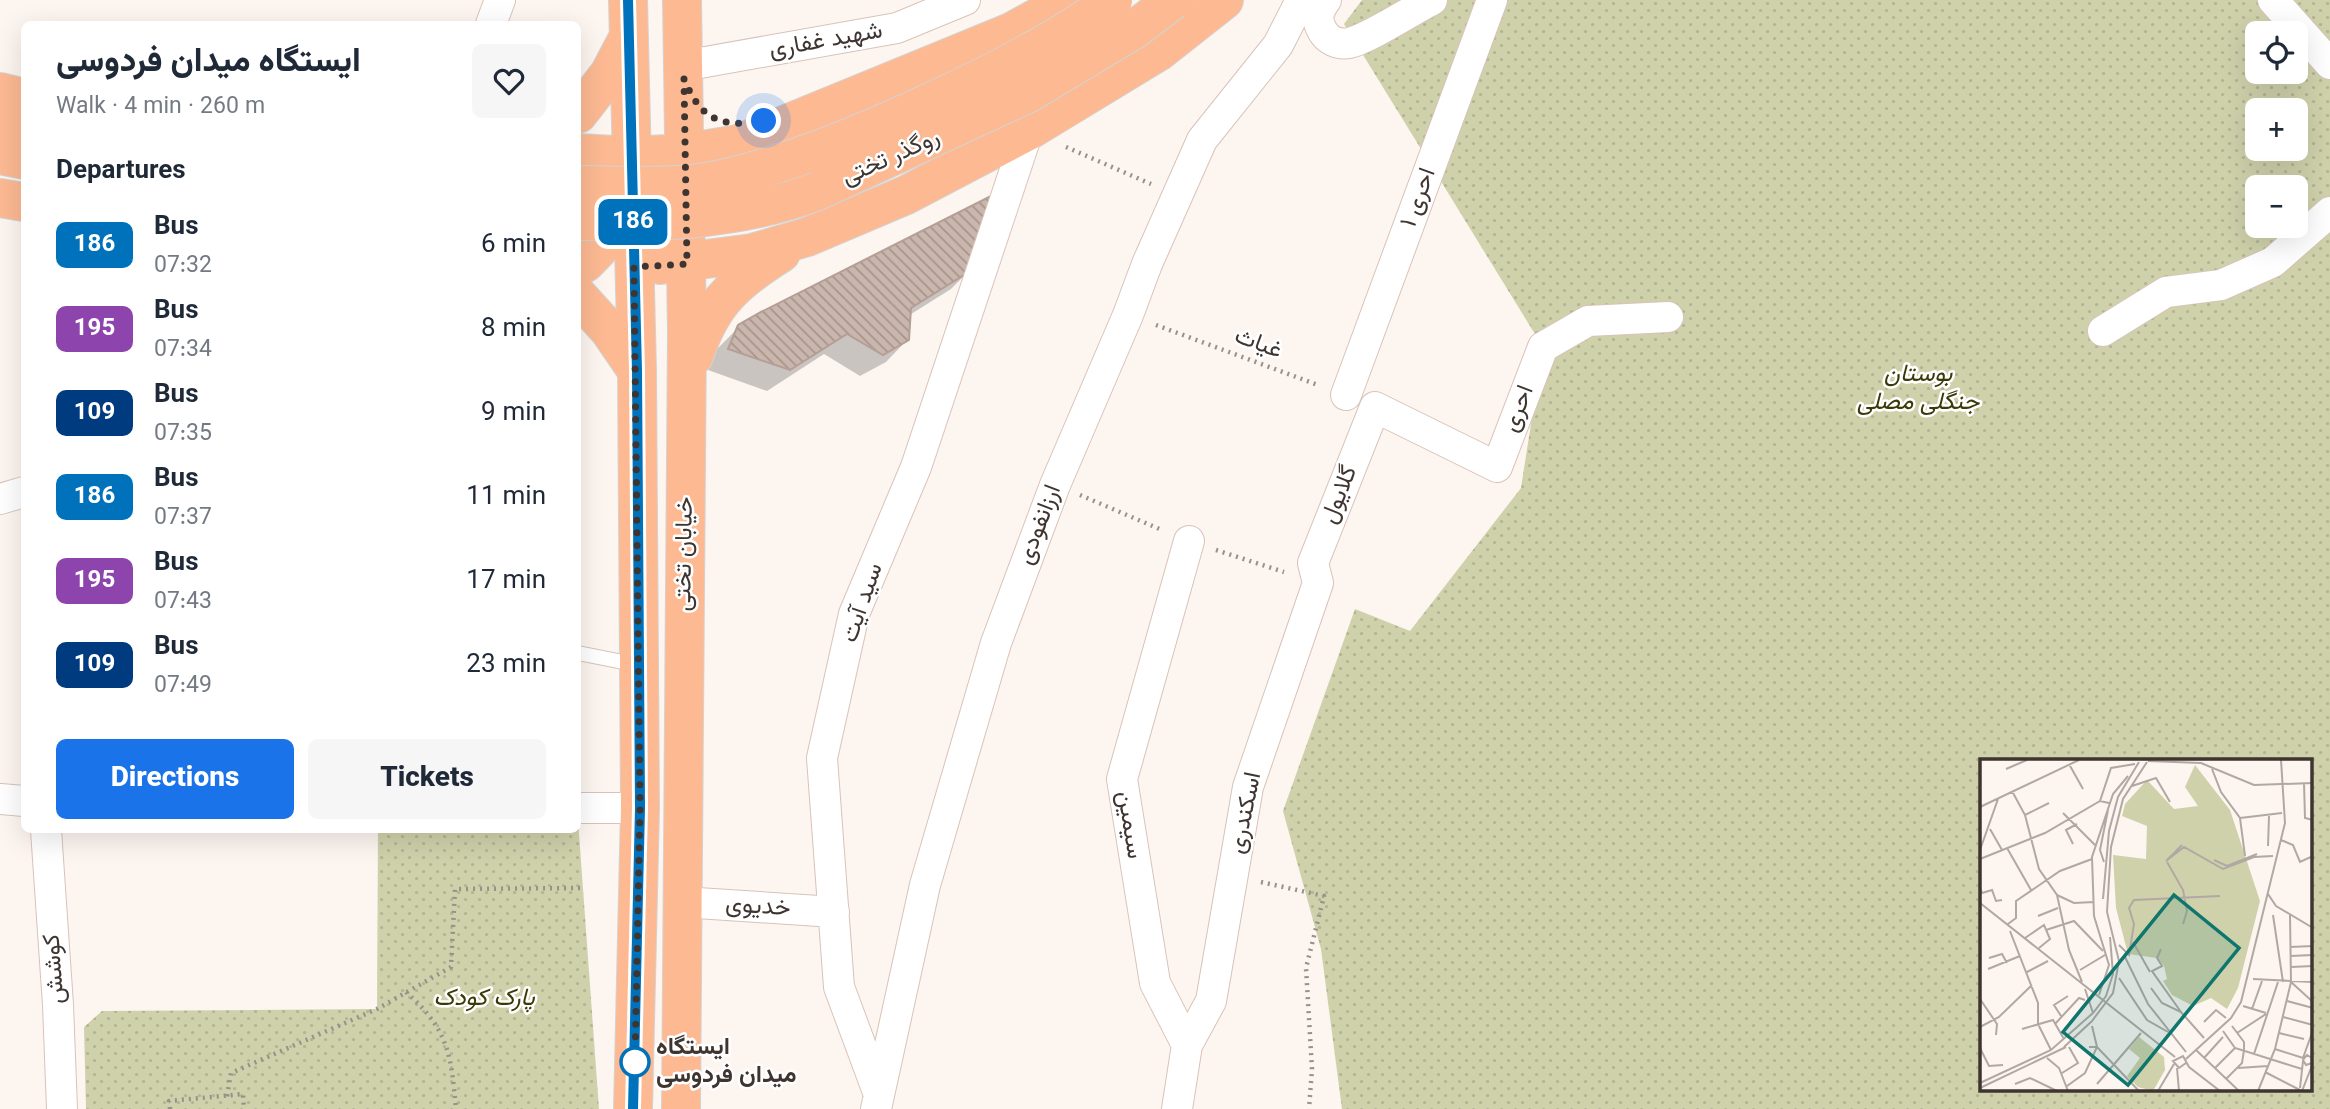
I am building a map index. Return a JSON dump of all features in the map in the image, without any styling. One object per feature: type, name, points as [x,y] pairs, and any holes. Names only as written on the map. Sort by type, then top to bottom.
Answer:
[{"type":"main road","name":"خیابان تختی","points":[[681,1109],[687,378],[682,0]]},
{"type":"main road","points":[[581,164],[632,156],[685,153],[738,144],[1011,32],[1070,0]]},
{"type":"main road","name":"روگذر تختی","points":[[581,164],[668,184],[720,180],[796,157],[856,136],[998,70],[1077,26],[1113,0]]},
{"type":"main road","name":"روگذر تختی","points":[[581,221],[702,219],[789,202],[816,192],[1027,94],[1135,29],[1173,0]]},
{"type":"main road","points":[[634,267],[687,264],[752,253],[807,237],[906,195],[1028,131],[1158,52],[1224,0]]},
{"type":"main road","name":"خیابان تختی","points":[[629,18],[637,371],[640,808],[633,1109]]},
{"type":"main road","points":[[581,110],[609,74],[629,18]]},
{"type":"main road","points":[[684,72],[692,98],[699,107],[715,119],[729,124],[764,121],[846,101]]},
{"type":"main road","points":[[0,92],[21,97]]},
{"type":"main road","points":[[0,122],[21,126]]},
{"type":"main road","points":[[738,144],[717,171],[710,197],[718,223],[729,236],[752,253]]},
{"type":"main road","points":[[0,155],[21,159]]},
{"type":"main road","points":[[581,164],[598,168],[607,184],[613,204],[613,226],[601,247],[585,263],[581,263]]},
{"type":"main road","points":[[0,198],[21,202]]},
{"type":"main road","points":[[687,378],[705,325],[725,296],[756,269],[807,237]]},
{"type":"main road","points":[[581,299],[609,330],[637,371]]},
{"type":"street","points":[[492,21],[499,0]]},
{"type":"street","name":"شهید غفاری","points":[[684,72],[897,29],[965,0]]},
{"type":"street","name":"ارزانفودی","points":[[877,1100],[925,885],[996,643],[1055,485],[1202,140],[1278,45],[1301,0]]},
{"type":"street","points":[[1326,0],[1318,12],[1320,27],[1331,40],[1339,43],[1357,40],[1432,0]]},
{"type":"street","name":"احری ۱","points":[[1346,395],[1492,0]]},
{"type":"street","points":[[2273,0],[2330,64]]},
{"type":"street","name":"سید آیت","points":[[877,1100],[839,986],[822,758],[854,614],[916,467],[1028,131]]},
{"type":"street","points":[[2103,331],[2166,292],[2221,285],[2273,262],[2330,212]]},
{"type":"street","name":"احری","points":[[1375,407],[1497,467],[1543,347],[1588,321],[1668,317]]},
{"type":"street","name":"گلایول","points":[[1318,583],[1313,563],[1375,407]]},
{"type":"street","points":[[0,499],[21,493]]},
{"type":"street","name":"سیمین","points":[[1187,1045],[1155,983],[1122,779],[1189,541]]},
{"type":"street","name":"اسکندری","points":[[1187,1045],[1211,1001],[1248,787],[1318,583]]},
{"type":"street","points":[[0,799],[21,801]]},
{"type":"street","points":[[581,808],[640,808]]},
{"type":"street","name":"کوشش","points":[[46,833],[62,1109]]},
{"type":"street","name":"خدیوی","points":[[682,902],[834,912]]},
{"type":"street","points":[[1177,1109],[1187,1045]]},
{"type":"lane","points":[[581,654],[639,665]]},
{"type":"path","points":[[1028,131],[1178,195]]},
{"type":"path","name":"غیاث","points":[[1128,315],[1346,395]]},
{"type":"path","points":[[1233,876],[1324,896],[1306,968],[1312,1069],[1310,1109]]},
{"type":"path","points":[[227,1096],[231,1073],[377,1009],[451,967],[455,888],[583,888]]},
{"type":"path","points":[[406,992],[423,1007],[442,1031],[452,1064],[456,1109]]},
{"type":"path","points":[[170,1109],[169,1101],[243,1094],[244,1109]]},
{"type":"green space","name":"بوستان جنگلی مصلی","points":[[1362,0],[2330,0],[2330,1109],[1342,1109],[1321,949],[1283,811],[1355,609],[1410,631],[1521,488],[1543,347],[1344,24]]},
{"type":"green space","name":"پارک کودک","points":[[378,833],[579,833],[599,1109],[86,1109],[84,1027],[102,1011],[377,1009]]},
{"type":"building","points":[[997,193],[975,268],[911,308],[909,340],[883,355],[847,334],[790,370],[728,349],[738,325]]},
{"type":"bus line","name":"186","points":[[628,0],[637,371],[640,808],[633,1109]]},
{"type":"place","name":"ایستگاه میدان فردوسی","points":[[635,1062]]},
{"type":"route","points":[[635,1062],[640,808],[634,267],[687,264],[684,79],[692,98],[715,119],[729,124],[764,121]]}]
